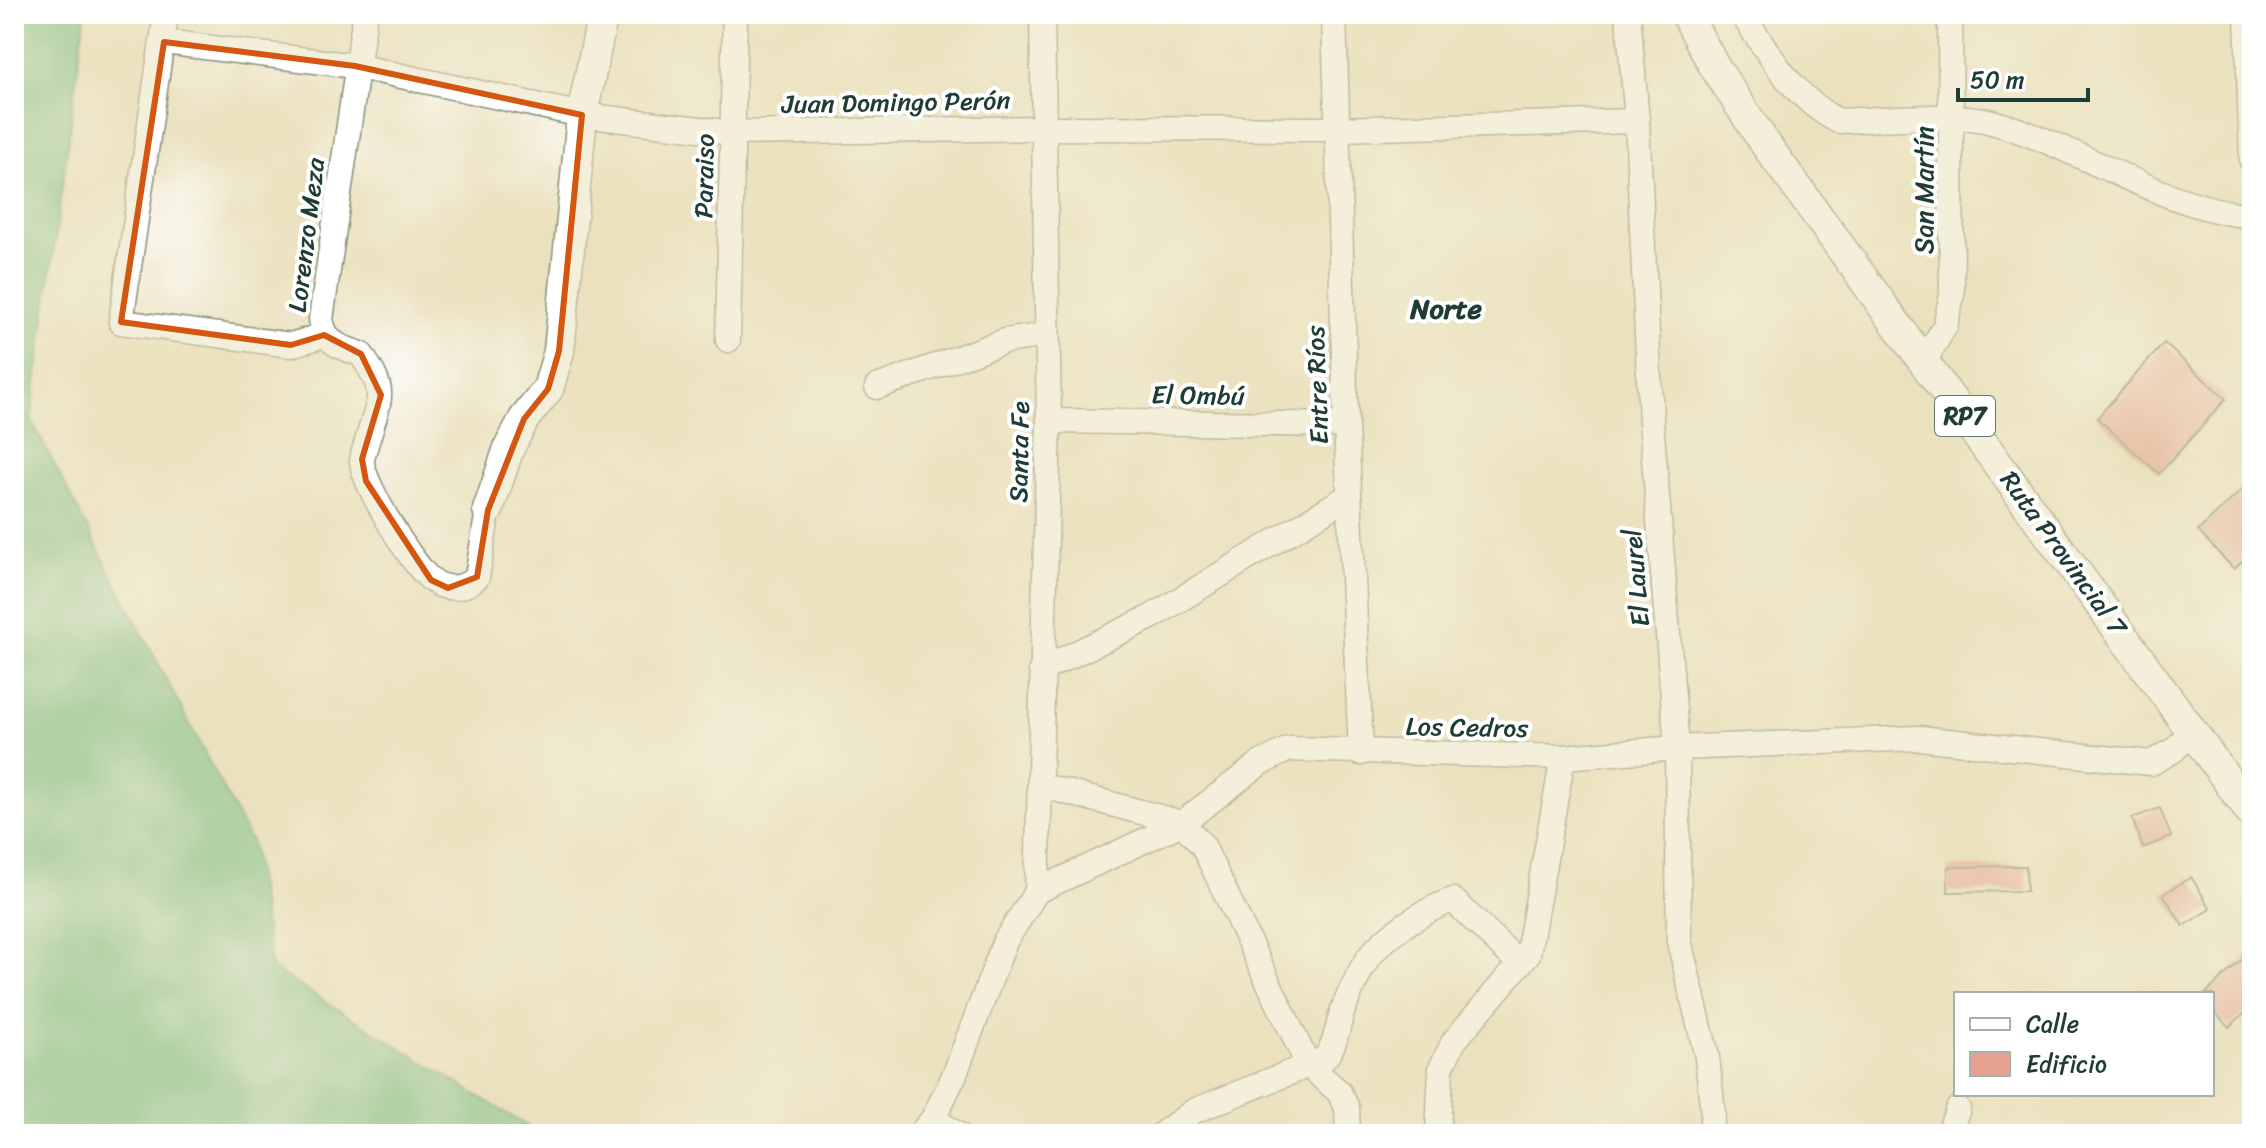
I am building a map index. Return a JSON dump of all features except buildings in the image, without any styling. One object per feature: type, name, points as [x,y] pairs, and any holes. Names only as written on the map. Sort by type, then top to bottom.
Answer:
[{"type":"main road","points":[[488,510],[509,448],[524,419],[548,389],[559,351],[582,115],[603,14]]},
{"type":"main road","name":"Ruta Provincial 7","points":[[1686,14],[1714,66],[1764,142],[2252,814]]},
{"type":"street","points":[[166,14],[121,322],[291,345],[324,335]]},
{"type":"street","name":"Lorenzo Meza","points":[[365,14],[355,66],[321,319],[324,335],[337,347],[361,354],[380,383],[381,395],[362,459],[366,481],[380,507],[431,580],[448,588],[470,584],[477,577],[488,510]]},
{"type":"street","name":"Paraiso","points":[[728,340],[735,14]]},
{"type":"street","name":"Santa Fe","points":[[1037,891],[1049,421],[1042,14]]},
{"type":"street","name":"Entre Ríos","points":[[1334,14],[1346,425],[1361,753]]},
{"type":"street","name":"El Laurel","points":[[1628,14],[1637,121],[1651,420],[1677,748],[1679,941],[1707,1057],[1713,1114],[1710,1134]]},
{"type":"street","points":[[1742,14],[1789,83],[1816,110],[1838,121],[1990,121],[2074,152],[2215,212],[2252,216]]},
{"type":"street","name":"San Martín","points":[[1925,360],[1945,326],[1952,295],[1950,14]]},
{"type":"street","points":[[2247,14],[2252,161]]},
{"type":"street","name":"Juan Domingo Perón","points":[[164,42],[355,66],[582,115],[733,133],[1044,128],[1336,129],[1637,121]]},
{"type":"street","points":[[877,387],[1005,341],[1047,335]]},
{"type":"street","name":"El Ombú","points":[[1049,421],[1346,425]]},
{"type":"street","points":[[1041,670],[1153,616],[1349,496]]},
{"type":"street","name":"Los Cedros","points":[[1037,891],[1182,823],[1259,764],[1289,749],[1563,757],[1677,748],[1919,738],[2151,763],[2174,750],[2192,731]]},
{"type":"street","points":[[1438,1134],[1441,1068],[1454,1041],[1528,954],[1563,757]]},
{"type":"street","points":[[1040,785],[1182,823],[1203,846],[1308,1065],[1339,1092],[1347,1108],[1348,1134]]},
{"type":"street","points":[[957,1134],[927,1126],[954,1076],[1005,941],[1037,891]]},
{"type":"street","points":[[1162,1134],[1194,1111],[1324,1059],[1333,1049],[1343,1010],[1368,959],[1378,946],[1437,905],[1453,900],[1520,964]]},
{"type":"street","points":[[1948,1134],[1958,1109]]},
{"type":"highlighted area","points":[[164,42],[355,66],[582,115],[559,351],[548,389],[524,419],[488,510],[477,577],[448,588],[431,580],[366,481],[362,459],[381,395],[361,354],[324,335],[291,345],[121,322]]},
{"type":"green space","points":[[14,14],[85,14],[31,420],[252,844],[271,968],[540,1134],[14,1134]]},
{"type":"district","name":"Norte","points":[[1446,308]]}]
